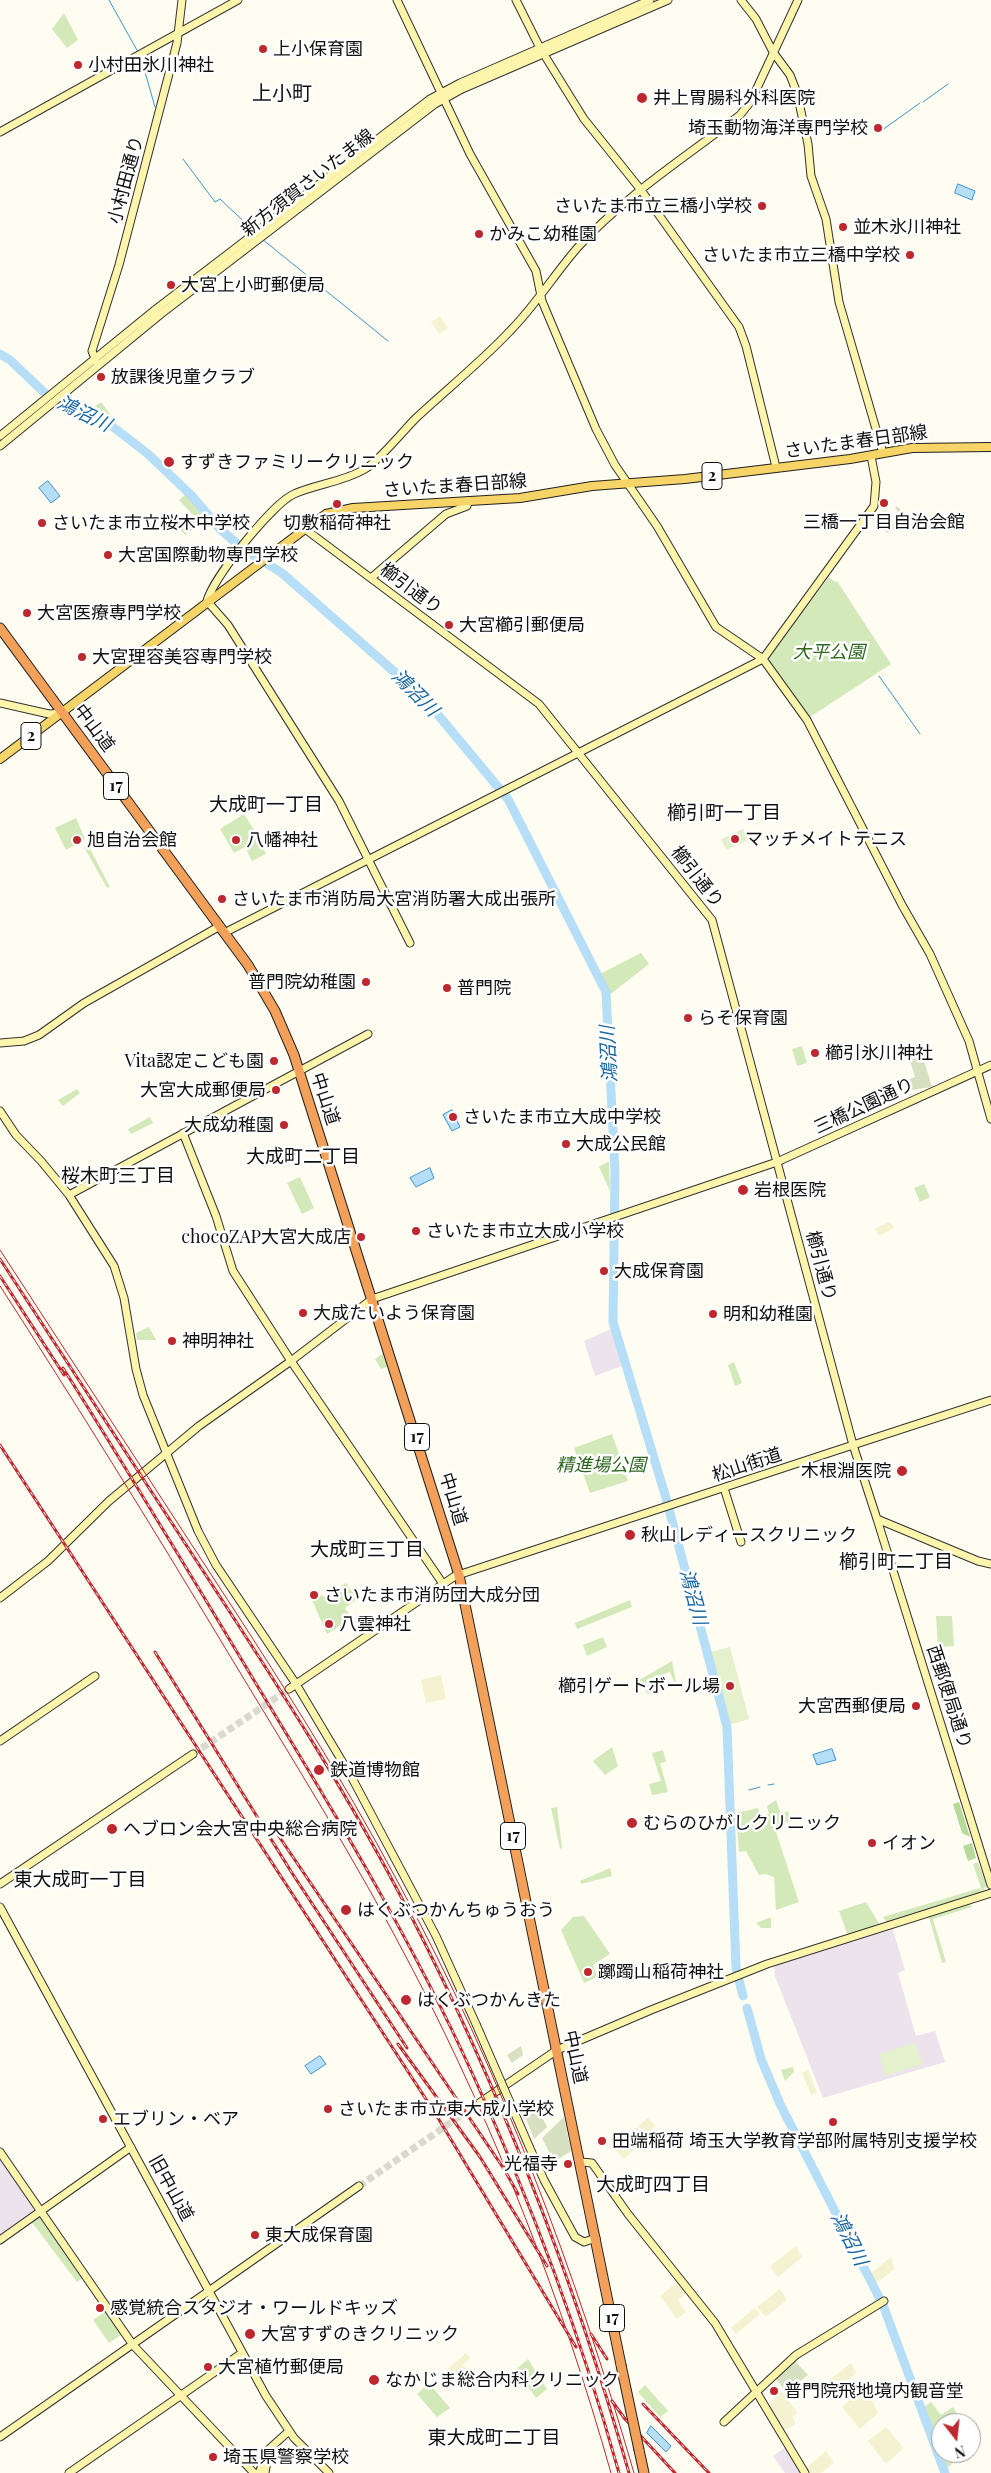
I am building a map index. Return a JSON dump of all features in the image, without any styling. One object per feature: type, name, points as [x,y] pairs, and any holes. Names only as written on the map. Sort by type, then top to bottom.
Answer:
[{"type":"highway","name":"中山道","points":[[0,628],[222,929],[268,997],[282,1024],[299,1070],[459,1575],[644,2473]]},
{"type":"main road","name":"さいたま春日部線","points":[[0,759],[207,601],[326,514],[343,509],[520,498],[592,486],[628,484],[776,468],[932,446],[991,447]]},
{"type":"street","name":"小村田通り","points":[[96,362],[92,351],[119,265],[179,33],[182,0]]},
{"type":"street","points":[[0,132],[238,0]]},
{"type":"street","points":[[397,0],[470,154],[536,271],[541,294],[552,325],[596,429],[628,484],[657,526],[716,627],[763,659],[807,720],[902,905],[930,954],[967,1036],[991,1120]]},
{"type":"street","points":[[516,0],[542,51],[584,119],[641,190],[742,332],[776,468]]},
{"type":"street","name":"新方須賀さいたま線","points":[[0,446],[56,395],[96,362],[365,147],[442,96],[650,0]]},
{"type":"street","name":"新方須賀さいたま線","points":[[542,51],[668,0]]},
{"type":"street","points":[[741,0],[764,34],[773,52],[790,75],[797,93],[808,144],[811,176],[826,219],[839,302],[883,454]]},
{"type":"street","points":[[410,944],[340,801],[228,625],[207,601],[218,577],[271,513],[286,499],[294,494],[327,485],[366,468],[457,379],[511,331],[584,240],[641,190],[740,115],[750,101],[798,0]]},
{"type":"street","points":[[764,34],[773,38],[782,33]]},
{"type":"street","name":"新方須賀さいたま線","points":[[0,436],[48,402]]},
{"type":"street","points":[[0,1043],[24,1041],[39,1035],[84,1003],[222,929],[369,859],[763,659],[874,506],[876,482],[871,456]]},
{"type":"street","points":[[371,578],[446,514],[467,506],[468,501]]},
{"type":"street","name":"櫛引通り","points":[[305,529],[539,704],[712,920],[853,1445]]},
{"type":"street","points":[[0,703],[49,714],[62,713]]},
{"type":"street","points":[[69,1196],[368,1034]]},
{"type":"street","name":"三橋公園通り","points":[[0,1598],[48,1561],[109,1501],[167,1452],[372,1299],[777,1162],[991,1065]]},
{"type":"street","points":[[0,1111],[16,1135],[41,1160],[69,1196],[117,1274],[124,1298],[136,1369],[150,1416],[167,1452],[198,1531],[216,1565],[296,1684],[391,1848],[436,1936],[547,2186],[575,2237],[584,2242],[596,2238]]},
{"type":"street","points":[[183,1133],[216,1216],[233,1271],[291,1361],[443,1584]]},
{"type":"street","name":"松山街道","points":[[289,1689],[459,1575],[991,1400]]},
{"type":"street","points":[[853,1445],[877,1519],[978,1561],[991,1564]]},
{"type":"street","points":[[724,1488],[741,1542]]},
{"type":"street","name":"西郵便局通り","points":[[877,1519],[991,1885]]},
{"type":"street","points":[[0,1741],[95,1676]]},
{"type":"street","points":[[0,1884],[193,1754]]},
{"type":"street","points":[[469,2110],[556,2050],[773,1962],[991,1893]]},
{"type":"street","name":"旧中山道","points":[[0,1907],[271,2406],[289,2431],[329,2473]]},
{"type":"street","points":[[0,2240],[132,2147]]},
{"type":"street","points":[[0,2152],[133,2345],[254,2473]]},
{"type":"street","points":[[581,2162],[592,2163],[628,2214],[715,2323],[805,2473]]},
{"type":"street","points":[[0,2437],[359,2186]]},
{"type":"street","points":[[724,2422],[796,2355],[882,2302]]},
{"type":"street","points":[[70,2473],[242,2353]]},
{"type":"street","points":[[259,2473],[270,2448],[289,2431]]},
{"type":"street","points":[[265,2473],[270,2448]]},
{"type":"shaded area","points":[[440,316],[448,328],[439,334],[431,322]]},
{"type":"shaded area","points":[[890,1222],[894,1228],[879,1236],[875,1228]]},
{"type":"shaded area","points":[[611,1329],[622,1366],[595,1376],[584,1341]]},
{"type":"shaded area","points":[[441,1675],[446,1699],[426,1703],[421,1680]]},
{"type":"shaded area","points":[[892,1927],[905,1970],[898,1973],[916,2036],[935,2031],[945,2062],[823,2098],[775,1976],[774,1966]]},
{"type":"shaded area","points":[[808,2069],[817,2093],[811,2095],[802,2073]]},
{"type":"shaded area","points":[[648,2118],[655,2126],[646,2134],[638,2126]]},
{"type":"shaded area","points":[[637,2127],[644,2136],[633,2147],[624,2137]]},
{"type":"shaded area","points":[[623,2139],[634,2150],[624,2159],[613,2147]]},
{"type":"shaded area","points":[[0,2159],[34,2208],[33,2213],[0,2236]]},
{"type":"shaded area","points":[[796,2246],[802,2257],[778,2277],[770,2266]]},
{"type":"shaded area","points":[[891,2257],[894,2269],[877,2283],[871,2273]]},
{"type":"shaded area","points":[[679,2281],[687,2292],[678,2300],[686,2312],[677,2319],[660,2296]]},
{"type":"shaded area","points":[[780,2289],[787,2300],[766,2317],[757,2307]]},
{"type":"shaded area","points":[[755,2308],[760,2314],[736,2334],[731,2328]]},
{"type":"shaded area","points":[[466,2353],[470,2358],[463,2365],[468,2371],[454,2383],[445,2371]]},
{"type":"shaded area","points":[[851,2363],[856,2373],[831,2395],[823,2385]]},
{"type":"shaded area","points":[[865,2386],[878,2413],[860,2429],[842,2407]]},
{"type":"shaded area","points":[[782,2392],[798,2413],[792,2417],[796,2423],[782,2432],[767,2405]]},
{"type":"shaded area","points":[[886,2427],[904,2448],[886,2464],[868,2441]]},
{"type":"shaded area","points":[[787,2446],[804,2473],[785,2473],[773,2456]]},
{"type":"shaded area","points":[[826,2451],[834,2463],[821,2473],[809,2473],[806,2468]]},
{"type":"green space","points":[[64,13],[78,40],[67,48],[52,29]]},
{"type":"green space","points":[[101,402],[116,422],[112,425],[85,413]]},
{"type":"green space","points":[[186,494],[208,517],[185,535],[179,528],[194,516],[179,500]]},
{"type":"green space","points":[[897,506],[911,520],[887,533],[876,515],[886,510],[894,523],[903,518],[895,508]]},
{"type":"green space","name":"大平公園","points":[[829,577],[835,582],[837,581],[891,664],[810,717],[770,662],[769,657]]},
{"type":"green space","points":[[244,814],[266,854],[252,861],[245,847],[234,853],[220,829]]},
{"type":"green space","points":[[76,818],[85,839],[66,850],[55,828]]},
{"type":"green space","name":"マッチメイトテニス","points":[[743,829],[748,840],[726,850],[721,839]]},
{"type":"green space","points":[[88,845],[110,887],[107,888],[84,847]]},
{"type":"green space","points":[[641,953],[649,964],[608,996],[600,974]]},
{"type":"green space","points":[[802,1046],[807,1063],[797,1066],[792,1049]]},
{"type":"green space","points":[[922,1054],[932,1087],[911,1090],[907,1080],[915,1077],[909,1057]]},
{"type":"green space","points":[[77,1089],[80,1093],[63,1106],[58,1100]]},
{"type":"green space","points":[[150,1117],[153,1123],[131,1134],[128,1129]]},
{"type":"green space","points":[[609,1161],[610,1191],[599,1167]]},
{"type":"green space","points":[[300,1177],[314,1208],[302,1214],[287,1183]]},
{"type":"green space","points":[[924,1184],[930,1197],[920,1202],[914,1188]]},
{"type":"green space","points":[[149,1327],[156,1340],[137,1340],[136,1333]]},
{"type":"green space","points":[[388,1350],[393,1365],[381,1369],[375,1359]]},
{"type":"green space","points":[[734,1362],[742,1383],[735,1386],[728,1365]]},
{"type":"green space","name":"精進場公園","points":[[612,1434],[628,1481],[590,1493],[574,1448]]},
{"type":"green space","points":[[346,1583],[357,1599],[345,1608],[352,1618],[327,1634],[312,1600],[322,1595],[324,1597]]},
{"type":"green space","points":[[630,1600],[632,1607],[577,1629],[575,1623]]},
{"type":"green space","points":[[936,1616],[952,1616],[954,1646],[938,1647]]},
{"type":"green space","points":[[603,1637],[607,1647],[587,1656],[583,1645]]},
{"type":"green space","name":"櫛引ゲートボール場","points":[[730,1647],[749,1719],[729,1725],[711,1652]]},
{"type":"green space","points":[[672,1661],[676,1682],[674,1682],[670,1672],[646,1680],[652,1693],[648,1694],[643,1688],[639,1689],[636,1682]]},
{"type":"green space","points":[[612,1747],[618,1766],[605,1775],[593,1761]]},
{"type":"green space","points":[[663,1750],[666,1762],[660,1763],[668,1792],[652,1795],[649,1784],[661,1781],[652,1753]]},
{"type":"green space","points":[[776,1800],[781,1814],[788,1811],[791,1821],[774,1826],[799,1902],[776,1910],[774,1877],[766,1874],[759,1875],[746,1851],[739,1852],[736,1813],[758,1808],[761,1816],[769,1814],[767,1806]]},
{"type":"green space","points":[[959,1802],[970,1837],[962,1833],[953,1804]]},
{"type":"green space","points":[[557,1807],[562,1848],[560,1849],[551,1808]]},
{"type":"green space","points":[[972,1843],[976,1858],[968,1861],[963,1846]]},
{"type":"green space","points":[[978,1862],[987,1886],[982,1891],[973,1864]]},
{"type":"green space","points":[[610,1868],[612,1876],[581,1884],[580,1881]]},
{"type":"green space","points":[[980,1888],[982,1894],[887,1923],[883,1917]]},
{"type":"green space","points":[[970,1900],[972,1907],[933,1919],[946,1962],[942,1963],[928,1914]]},
{"type":"green space","points":[[866,1902],[880,1925],[848,1936],[839,1911]]},
{"type":"green space","points":[[584,1916],[610,1954],[593,1965],[597,1977],[584,1983],[561,1930],[573,1917]]},
{"type":"green space","points":[[771,1917],[771,1928],[761,1928],[756,1923]]},
{"type":"green space","points":[[915,2043],[923,2064],[885,2076],[879,2054]]},
{"type":"green space","points":[[521,2046],[523,2055],[512,2063],[507,2055]]},
{"type":"green space","points":[[793,2067],[794,2072],[785,2081],[781,2070]]},
{"type":"green space","points":[[532,2098],[547,2127],[534,2139],[522,2108]]},
{"type":"green space","points":[[564,2117],[571,2151],[554,2162],[542,2138]]},
{"type":"green space","points":[[41,2214],[84,2277],[77,2282],[31,2221]]},
{"type":"green space","points":[[108,2310],[124,2333],[109,2343],[93,2320]]},
{"type":"green space","points":[[528,2359],[547,2389],[536,2398],[528,2387],[525,2389],[519,2381],[508,2390],[501,2382]]},
{"type":"green space","points":[[794,2360],[808,2375],[789,2390],[787,2387],[784,2389],[775,2378]]},
{"type":"green space","points":[[429,2383],[450,2408],[437,2417],[417,2394]]},
{"type":"green space","points":[[645,2385],[668,2411],[660,2417],[638,2392]]},
{"type":"green space","points":[[931,2402],[939,2413],[931,2413],[931,2431],[923,2408]]},
{"type":"green space","points":[[953,2407],[956,2413],[944,2413]]},
{"type":"green space","points":[[943,2463],[953,2463],[945,2470]]},
{"type":"water","points":[[958,184],[975,191],[972,200],[955,193]]},
{"type":"water","points":[[48,481],[60,496],[51,503],[39,488]]},
{"type":"water","points":[[452,1110],[460,1127],[452,1131],[443,1115]]},
{"type":"water","points":[[430,1168],[434,1178],[416,1187],[410,1178]]},
{"type":"water","points":[[832,1749],[836,1760],[817,1765],[813,1755]]},
{"type":"water","points":[[320,2056],[326,2064],[311,2074],[305,2066]]},
{"type":"water","points":[[651,2426],[671,2446],[666,2452],[647,2433]]},
{"type":"waterway","points":[[109,0],[138,52]]},
{"type":"waterway","points":[[141,58],[155,107]]},
{"type":"waterway","points":[[923,102],[948,84]]},
{"type":"waterway","points":[[878,133],[920,103]]},
{"type":"waterway","points":[[183,159],[215,202],[220,199],[254,231]]},
{"type":"waterway","points":[[262,239],[388,341]]},
{"type":"waterway","name":"鴻沼川","points":[[0,354],[10,360],[49,397],[68,408],[108,423],[148,454],[191,495],[220,529],[243,549],[282,573],[424,698],[508,799],[606,992],[615,1171],[613,1322],[666,1498],[727,1727],[736,1968],[743,1996]]},
{"type":"waterway","points":[[879,676],[920,734]]},
{"type":"waterway","points":[[768,1785],[774,1784]]},
{"type":"waterway","points":[[749,1790],[760,1787]]},
{"type":"waterway","name":"鴻沼川","points":[[747,2008],[761,2059],[781,2106],[883,2305],[945,2473]]},
{"type":"tunnel","points":[[193,1754],[289,1689]]},
{"type":"tunnel","points":[[359,2186],[469,2110]]},
{"type":"tram line","points":[[0,1250],[304,1720],[377,1844],[437,1956],[503,2100],[533,2173],[587,2322],[634,2473]]},
{"type":"tram line","points":[[0,1286],[141,1510],[346,1848],[414,1972],[473,2093],[525,2218],[571,2344],[611,2473]]},
{"type":"railway","points":[[0,1259],[287,1701],[363,1827],[410,1914],[444,1981],[475,2050],[533,2188],[585,2329],[629,2473]]},
{"type":"railway","points":[[0,1276],[64,1375]]},
{"type":"railway","points":[[63,1368],[342,1826],[424,1974],[495,2124],[535,2222],[572,2321],[619,2473]]},
{"type":"railway","points":[[0,1445],[435,2113],[576,2347]]},
{"type":"railway","points":[[155,1652],[292,1873],[407,2048]]},
{"type":"railway","points":[[274,1829],[504,2169],[518,2194]]},
{"type":"railway","points":[[398,2044],[480,2157],[547,2266]]},
{"type":"railway","points":[[591,2334],[607,2359]]},
{"type":"railway","points":[[612,2401],[625,2419],[675,2473]]},
{"type":"railway","points":[[643,2404],[709,2473]]},
{"type":"place","name":"上小保育園","points":[[263,49]]},
{"type":"place","name":"小村田氷川神社","points":[[78,65]]},
{"type":"place","name":"井上胃腸科外科医院","points":[[642,98]]},
{"type":"place","name":"埼玉動物海洋専門学校","points":[[878,128]]},
{"type":"place","name":"さいたま市立三橋小学校","points":[[762,206]]},
{"type":"place","name":"並木氷川神社","points":[[843,227]]},
{"type":"place","name":"かみこ幼稚園","points":[[479,234]]},
{"type":"place","name":"さいたま市立三橋中学校","points":[[910,255]]},
{"type":"place","name":"大宮上小町郵便局","points":[[171,285]]},
{"type":"place","name":"放課後児童クラブ","points":[[101,377]]},
{"type":"place","name":"すずきファミリークリニック","points":[[169,462]]},
{"type":"place","name":"三橋一丁目自治会館","points":[[884,503]]},
{"type":"place","name":"切敷稲荷神社","points":[[337,504]]},
{"type":"place","name":"さいたま市立桜木中学校","points":[[42,523]]},
{"type":"place","name":"大宮国際動物専門学校","points":[[108,555]]},
{"type":"place","name":"大宮医療専門学校","points":[[27,613]]},
{"type":"place","name":"大宮櫛引郵便局","points":[[449,625]]},
{"type":"place","name":"大宮理容美容専門学校","points":[[82,657]]},
{"type":"place","name":"マッチメイトテニス","points":[[735,839]]},
{"type":"place","name":"旭自治会館","points":[[77,840]]},
{"type":"place","name":"八幡神社","points":[[236,840]]},
{"type":"place","name":"さいたま市消防局大宮消防署大成出張所","points":[[222,899]]},
{"type":"place","name":"普門院幼稚園","points":[[366,982]]},
{"type":"place","name":"普門院","points":[[447,988]]},
{"type":"place","name":"らそ保育園","points":[[688,1018]]},
{"type":"place","name":"櫛引氷川神社","points":[[815,1053]]},
{"type":"place","name":"Vita認定こども園","points":[[274,1061]]},
{"type":"place","name":"大宮大成郵便局","points":[[276,1090]]},
{"type":"place","name":"さいたま市立大成中学校","points":[[453,1117]]},
{"type":"place","name":"大成幼稚園","points":[[284,1125]]},
{"type":"place","name":"大成公民館","points":[[566,1144]]},
{"type":"place","name":"岩根医院","points":[[743,1190]]},
{"type":"place","name":"さいたま市立大成小学校","points":[[416,1231]]},
{"type":"place","name":"chocoZAP大宮大成店","points":[[361,1237]]},
{"type":"place","name":"大成保育園","points":[[604,1271]]},
{"type":"place","name":"大成たいよう保育園","points":[[303,1313]]},
{"type":"place","name":"明和幼稚園","points":[[713,1314]]},
{"type":"place","name":"神明神社","points":[[172,1341]]},
{"type":"place","name":"木根淵医院","points":[[902,1471]]},
{"type":"place","name":"秋山レディースクリニック","points":[[630,1535]]},
{"type":"place","name":"さいたま市消防団大成分団","points":[[314,1595]]},
{"type":"place","name":"八雲神社","points":[[329,1624]]},
{"type":"place","name":"櫛引ゲートボール場","points":[[730,1686]]},
{"type":"place","name":"大宮西郵便局","points":[[916,1706]]},
{"type":"place","name":"鉄道博物館","points":[[319,1770]]},
{"type":"place","name":"むらのひがしクリニック","points":[[632,1823]]},
{"type":"place","name":"ヘブロン会大宮中央総合病院","points":[[112,1829]]},
{"type":"place","name":"イオン","points":[[872,1843]]},
{"type":"place","name":"はくぶつかんちゅうおう","points":[[346,1910]]},
{"type":"place","name":"躑躅山稲荷神社","points":[[588,1972]]},
{"type":"place","name":"はくぶつかんきた","points":[[406,2000]]},
{"type":"place","name":"さいたま市立東大成小学校","points":[[328,2109]]},
{"type":"place","name":"エブリン・ベア","points":[[103,2119]]},
{"type":"place","name":"埼玉大学教育学部附属特別支援学校","points":[[833,2122]]},
{"type":"place","name":"田端稲荷","points":[[602,2141]]},
{"type":"place","name":"光福寺","points":[[568,2164]]},
{"type":"place","name":"東大成保育園","points":[[255,2235]]},
{"type":"place","name":"感覚統合スタジオ・ワールドキッズ","points":[[100,2308]]},
{"type":"place","name":"大宮すずのきクリニック","points":[[250,2334]]},
{"type":"place","name":"大宮植竹郵便局","points":[[208,2367]]},
{"type":"place","name":"なかじま総合内科クリニック","points":[[374,2380]]},
{"type":"place","name":"普門院飛地境内観音堂","points":[[774,2391]]},
{"type":"place","name":"埼玉県警察学校","points":[[213,2457]]},
{"type":"district","name":"上小町","points":[[282,94]]},
{"type":"district","name":"大成町一丁目","points":[[266,805]]},
{"type":"district","name":"櫛引町一丁目","points":[[724,813]]},
{"type":"district","name":"大成町二丁目","points":[[303,1157]]},
{"type":"district","name":"桜木町三丁目","points":[[118,1176]]},
{"type":"district","name":"大成町三丁目","points":[[367,1550]]},
{"type":"district","name":"櫛引町二丁目","points":[[896,1562]]},
{"type":"district","name":"東大成町一丁目","points":[[80,1880]]},
{"type":"district","name":"大成町四丁目","points":[[653,2185]]},
{"type":"district","name":"東大成町二丁目","points":[[494,2438]]}]
